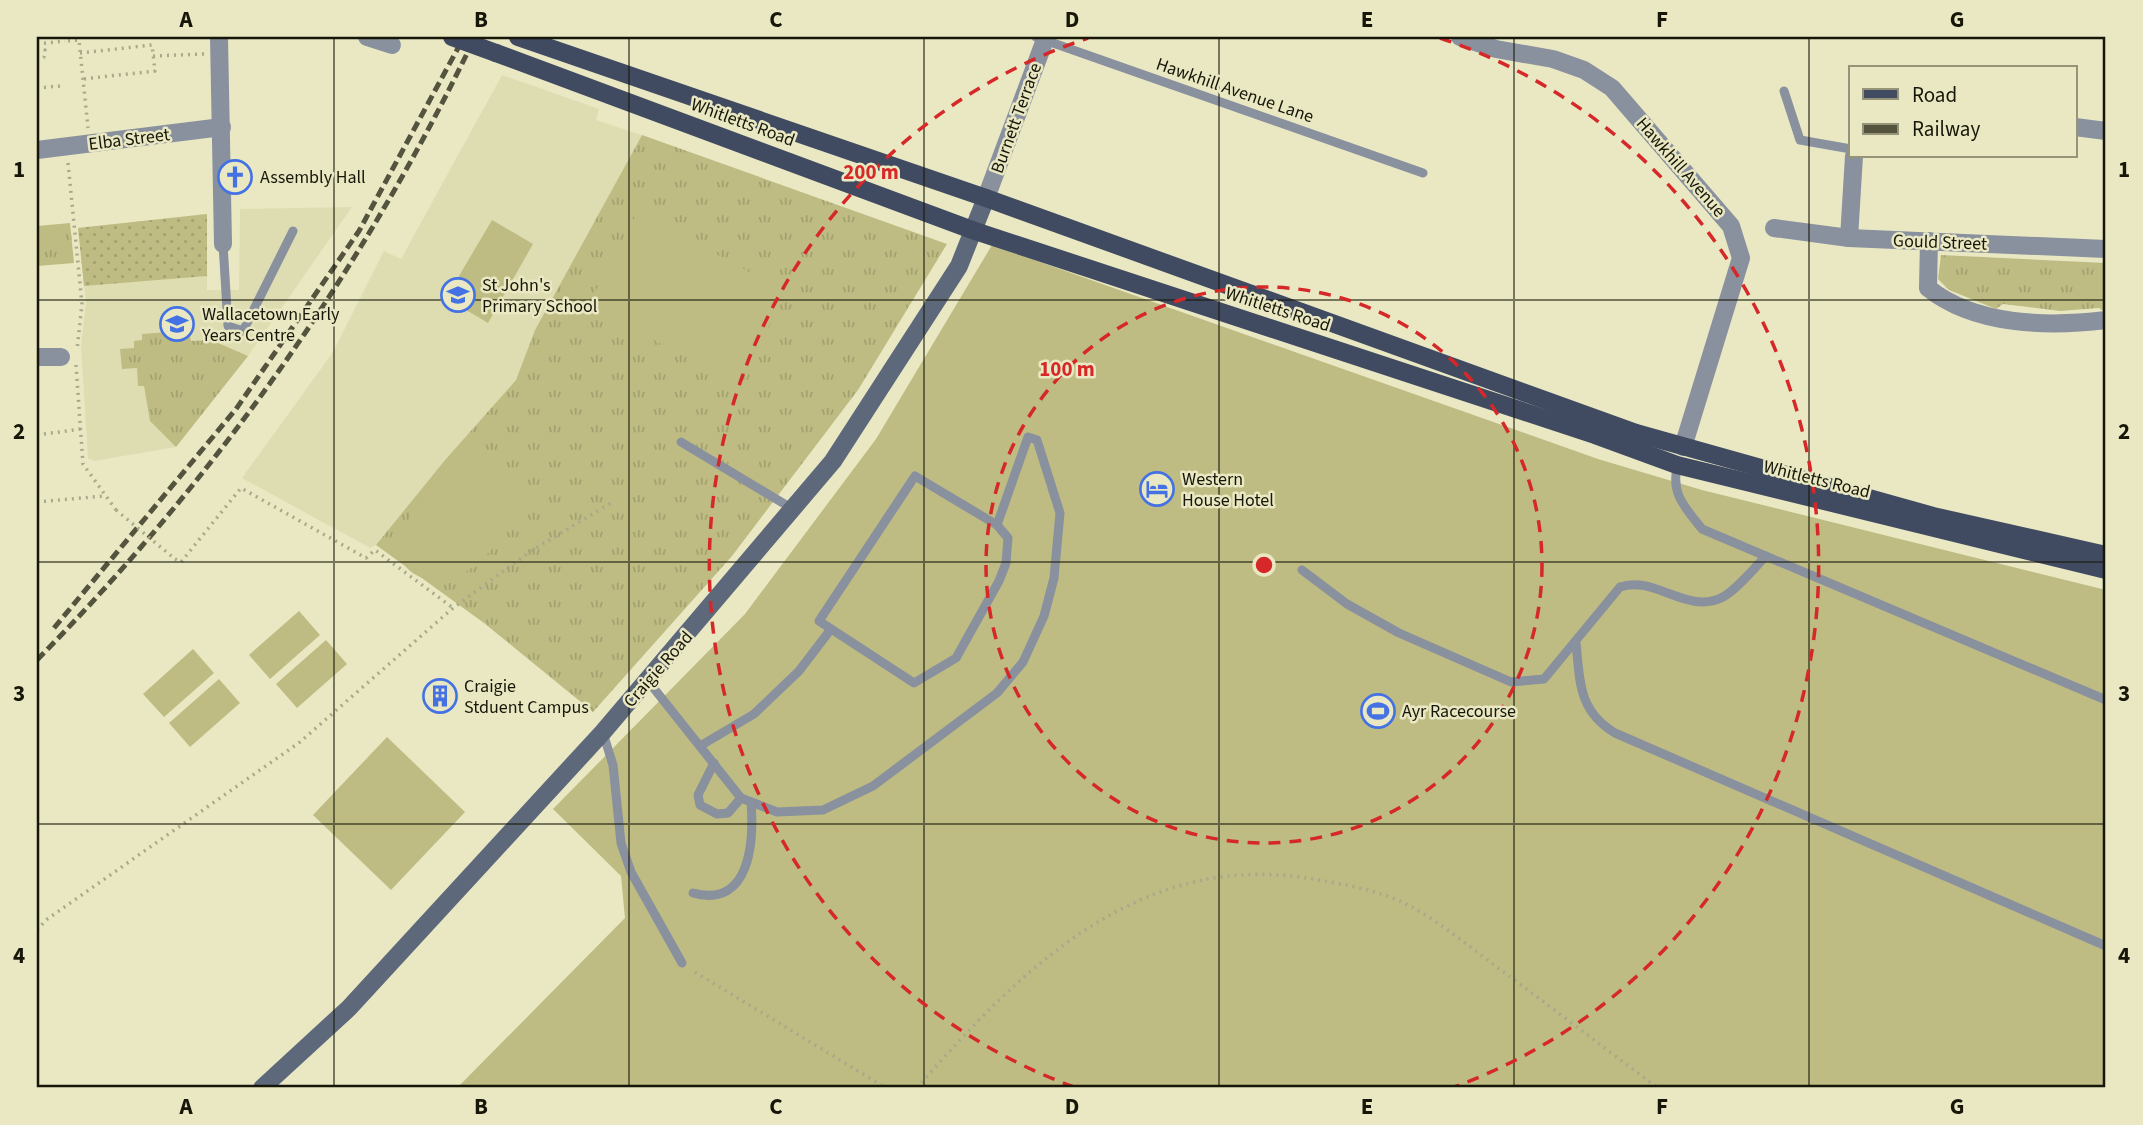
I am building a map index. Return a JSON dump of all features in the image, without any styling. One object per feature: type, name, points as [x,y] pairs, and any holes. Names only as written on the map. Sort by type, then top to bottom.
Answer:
[{"type":"main road","name":"Whitletts Road","points":[[452,37],[975,231],[1595,435],[1677,465],[2106,570]]},
{"type":"main road","name":"Whitletts Road","points":[[518,37],[986,198],[1636,433],[1933,516],[2106,555]]},
{"type":"main road","name":"Craigie Road","points":[[262,1088],[349,1008],[603,732],[833,461],[959,266],[986,198]]},
{"type":"street","points":[[367,37],[392,45]]},
{"type":"street","name":"Hawkhill Avenue","points":[[1460,37],[1496,49],[1553,59],[1584,70],[1612,88],[1731,226],[1741,258],[1683,447]]},
{"type":"street","name":"Burnett Terrace","points":[[986,198],[1042,38]]},
{"type":"street","points":[[219,45],[223,244]]},
{"type":"street","name":"Elba Street","points":[[37,150],[222,127]]},
{"type":"street","points":[[2076,127],[2106,131]]},
{"type":"street","points":[[1849,238],[1854,158]]},
{"type":"street","name":"Gould Street","points":[[1774,228],[1849,238],[2106,249]]},
{"type":"street","points":[[1929,241],[1928,288],[1941,299],[2014,320],[2063,325],[2106,320]]},
{"type":"street","points":[[37,358],[61,357]]},
{"type":"lane","name":"Hawkhill Avenue Lane","points":[[1042,38],[1423,173]]},
{"type":"lane","points":[[633,104],[645,80]]},
{"type":"lane","points":[[1784,91],[1800,140],[1849,149]]},
{"type":"lane","points":[[223,244],[228,326],[243,331],[293,231]]},
{"type":"lane","points":[[648,681],[741,797],[777,813],[823,810],[873,786],[997,693],[1023,662],[1044,616],[1054,578],[1060,513],[1037,440],[1028,437],[998,525]]},
{"type":"lane","points":[[681,442],[793,509]]},
{"type":"lane","points":[[1683,447],[1673,483],[1683,506],[1702,529],[2106,701]]},
{"type":"lane","points":[[915,476],[998,525],[1008,537],[1006,563],[956,658],[914,683],[818,621],[915,476]]},
{"type":"lane","points":[[1302,570],[1347,604],[1389,627],[1511,682],[1544,679],[1620,587],[1634,582],[1693,602],[1721,598],[1766,556]]},
{"type":"lane","points":[[699,746],[754,714],[799,671],[831,629]]},
{"type":"lane","points":[[1576,643],[1579,675],[1587,708],[1608,729],[2106,946]]},
{"type":"lane","points":[[603,732],[613,765],[621,843],[631,872],[682,963]]},
{"type":"lane","points":[[714,763],[698,795],[700,805],[717,814],[728,813],[741,797]]},
{"type":"lane","points":[[693,893],[714,895],[738,881],[747,865],[754,835],[751,802]]},
{"type":"path","points":[[37,44],[65,39],[79,40],[89,144]]},
{"type":"path","points":[[80,53],[152,45],[155,71],[83,79]]},
{"type":"path","points":[[153,57],[219,45]]},
{"type":"path","points":[[37,51],[45,50],[44,57],[37,60]]},
{"type":"path","points":[[37,88],[60,86]]},
{"type":"path","points":[[66,147],[82,304],[76,359],[83,464],[116,510],[181,562],[241,488],[366,558],[375,550],[453,608]]},
{"type":"path","points":[[37,435],[81,429]]},
{"type":"path","points":[[37,502],[106,496]]},
{"type":"path","points":[[37,930],[57,912],[300,742],[453,608],[531,551],[611,503]]},
{"type":"path","points":[[917,1088],[969,1028],[1062,946],[1096,922],[1155,891],[1190,881],[1244,873],[1289,874],[1345,885],[1410,906],[1493,964],[1658,1088]]},
{"type":"path","points":[[695,972],[886,1088]]},
{"type":"shaded area","name":"St John's Primary School","points":[[502,75],[599,109],[596,120],[642,135],[535,330],[516,380],[445,460],[376,545],[370,548],[242,478],[333,352],[384,251],[401,259]]},
{"type":"shaded area","name":"Wallacetown Early Years Centre","points":[[352,207],[248,356],[176,447],[94,461],[88,458],[81,346],[86,302],[78,228],[207,214],[207,290],[239,290],[240,209]]},
{"type":"green space","points":[[642,135],[947,244],[858,390],[732,556],[593,712],[484,623],[376,545],[445,460],[516,380],[535,330]]},
{"type":"green space","points":[[638,211],[787,293],[737,384],[588,305]]},
{"type":"green space","points":[[207,214],[207,276],[84,286],[78,228]]},
{"type":"green space","points":[[492,220],[533,244],[488,323],[446,298]]},
{"type":"green space","points":[[70,223],[74,263],[37,266],[37,226]]},
{"type":"green space","name":"Ayr Racecourse","points":[[992,245],[1598,459],[1702,490],[2106,590],[2106,1088],[457,1088],[625,918],[621,876],[553,809],[745,614],[876,439]]},
{"type":"green space","points":[[1941,255],[2106,263],[2106,313],[2099,308],[2060,311],[2003,304],[1996,309],[1949,290],[1938,279]]},
{"type":"green space","points":[[181,331],[182,336],[190,336],[191,341],[211,340],[248,356],[176,447],[150,421],[144,386],[138,386],[137,368],[122,369],[120,349],[134,348],[134,341],[142,340],[142,334]]},
{"type":"green space","points":[[490,456],[512,471],[524,495],[511,524],[494,548],[472,568],[446,585],[414,574],[406,567],[401,553],[401,538],[417,506],[429,490],[456,467],[470,459]]},
{"type":"green space","points":[[299,611],[320,635],[270,679],[249,655]]},
{"type":"green space","points":[[326,640],[347,664],[297,708],[276,684]]},
{"type":"green space","points":[[193,649],[214,673],[164,717],[143,694]]},
{"type":"green space","points":[[219,679],[240,703],[190,747],[169,723]]},
{"type":"green space","points":[[387,737],[465,812],[391,890],[313,815]]},
{"type":"railway","points":[[54,628],[236,409],[359,231],[464,37]]},
{"type":"railway","points":[[37,660],[103,590],[165,518],[225,444],[282,366],[385,206],[475,37]]},
{"type":"place","name":"Assembly Hall","points":[[235,177]]},
{"type":"place","name":"St John's Primary School","points":[[458,295]]},
{"type":"place","name":"Wallacetown Early Years Centre","points":[[177,324]]},
{"type":"place","name":"Western House Hotel","points":[[1157,489]]},
{"type":"place","name":"Craigie Stduent Campus","points":[[440,696]]},
{"type":"place","name":"Ayr Racecourse","points":[[1378,711]]}]
